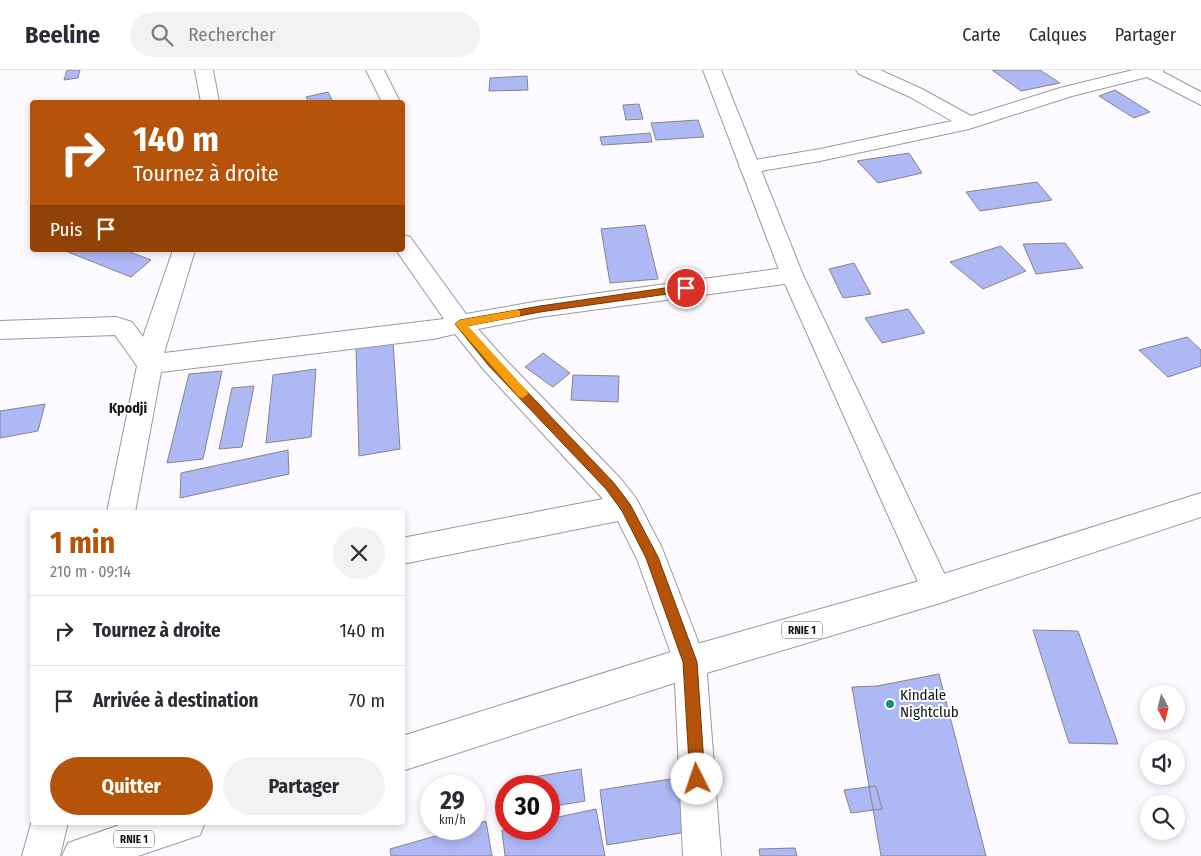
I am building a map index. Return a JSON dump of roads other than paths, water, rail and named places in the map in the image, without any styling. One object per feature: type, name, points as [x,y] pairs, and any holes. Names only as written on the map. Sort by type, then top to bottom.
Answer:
[{"type":"main road","points":[[204,70],[210,100]]},
{"type":"main road","points":[[375,70],[389,100]]},
{"type":"main road","points":[[712,70],[792,275],[937,590]]},
{"type":"main road","points":[[865,70],[916,93],[969,123]]},
{"type":"main road","points":[[749,167],[820,155],[969,123],[1066,92],[1150,70],[1201,99]]},
{"type":"main road","points":[[405,246],[460,324],[493,363],[610,486],[626,507],[651,557],[690,662],[702,856]]},
{"type":"main road","points":[[121,510],[154,341],[183,252]]},
{"type":"main road","points":[[149,364],[433,330],[540,309],[792,275]]},
{"type":"main road","points":[[0,330],[116,326],[123,328],[149,364]]},
{"type":"main road","name":"RNIE 1","points":[[405,753],[690,662],[937,590],[1201,505]]},
{"type":"main road","points":[[405,550],[626,507]]},
{"type":"main road","points":[[41,856],[49,825]]},
{"type":"main road","name":"RNIE 1","points":[[81,856],[178,825]]},
{"type":"place","name":"Kindale Nightclub","points":[[890,704]]},
{"type":"district","name":"Kpodji","points":[[128,408]]}]
